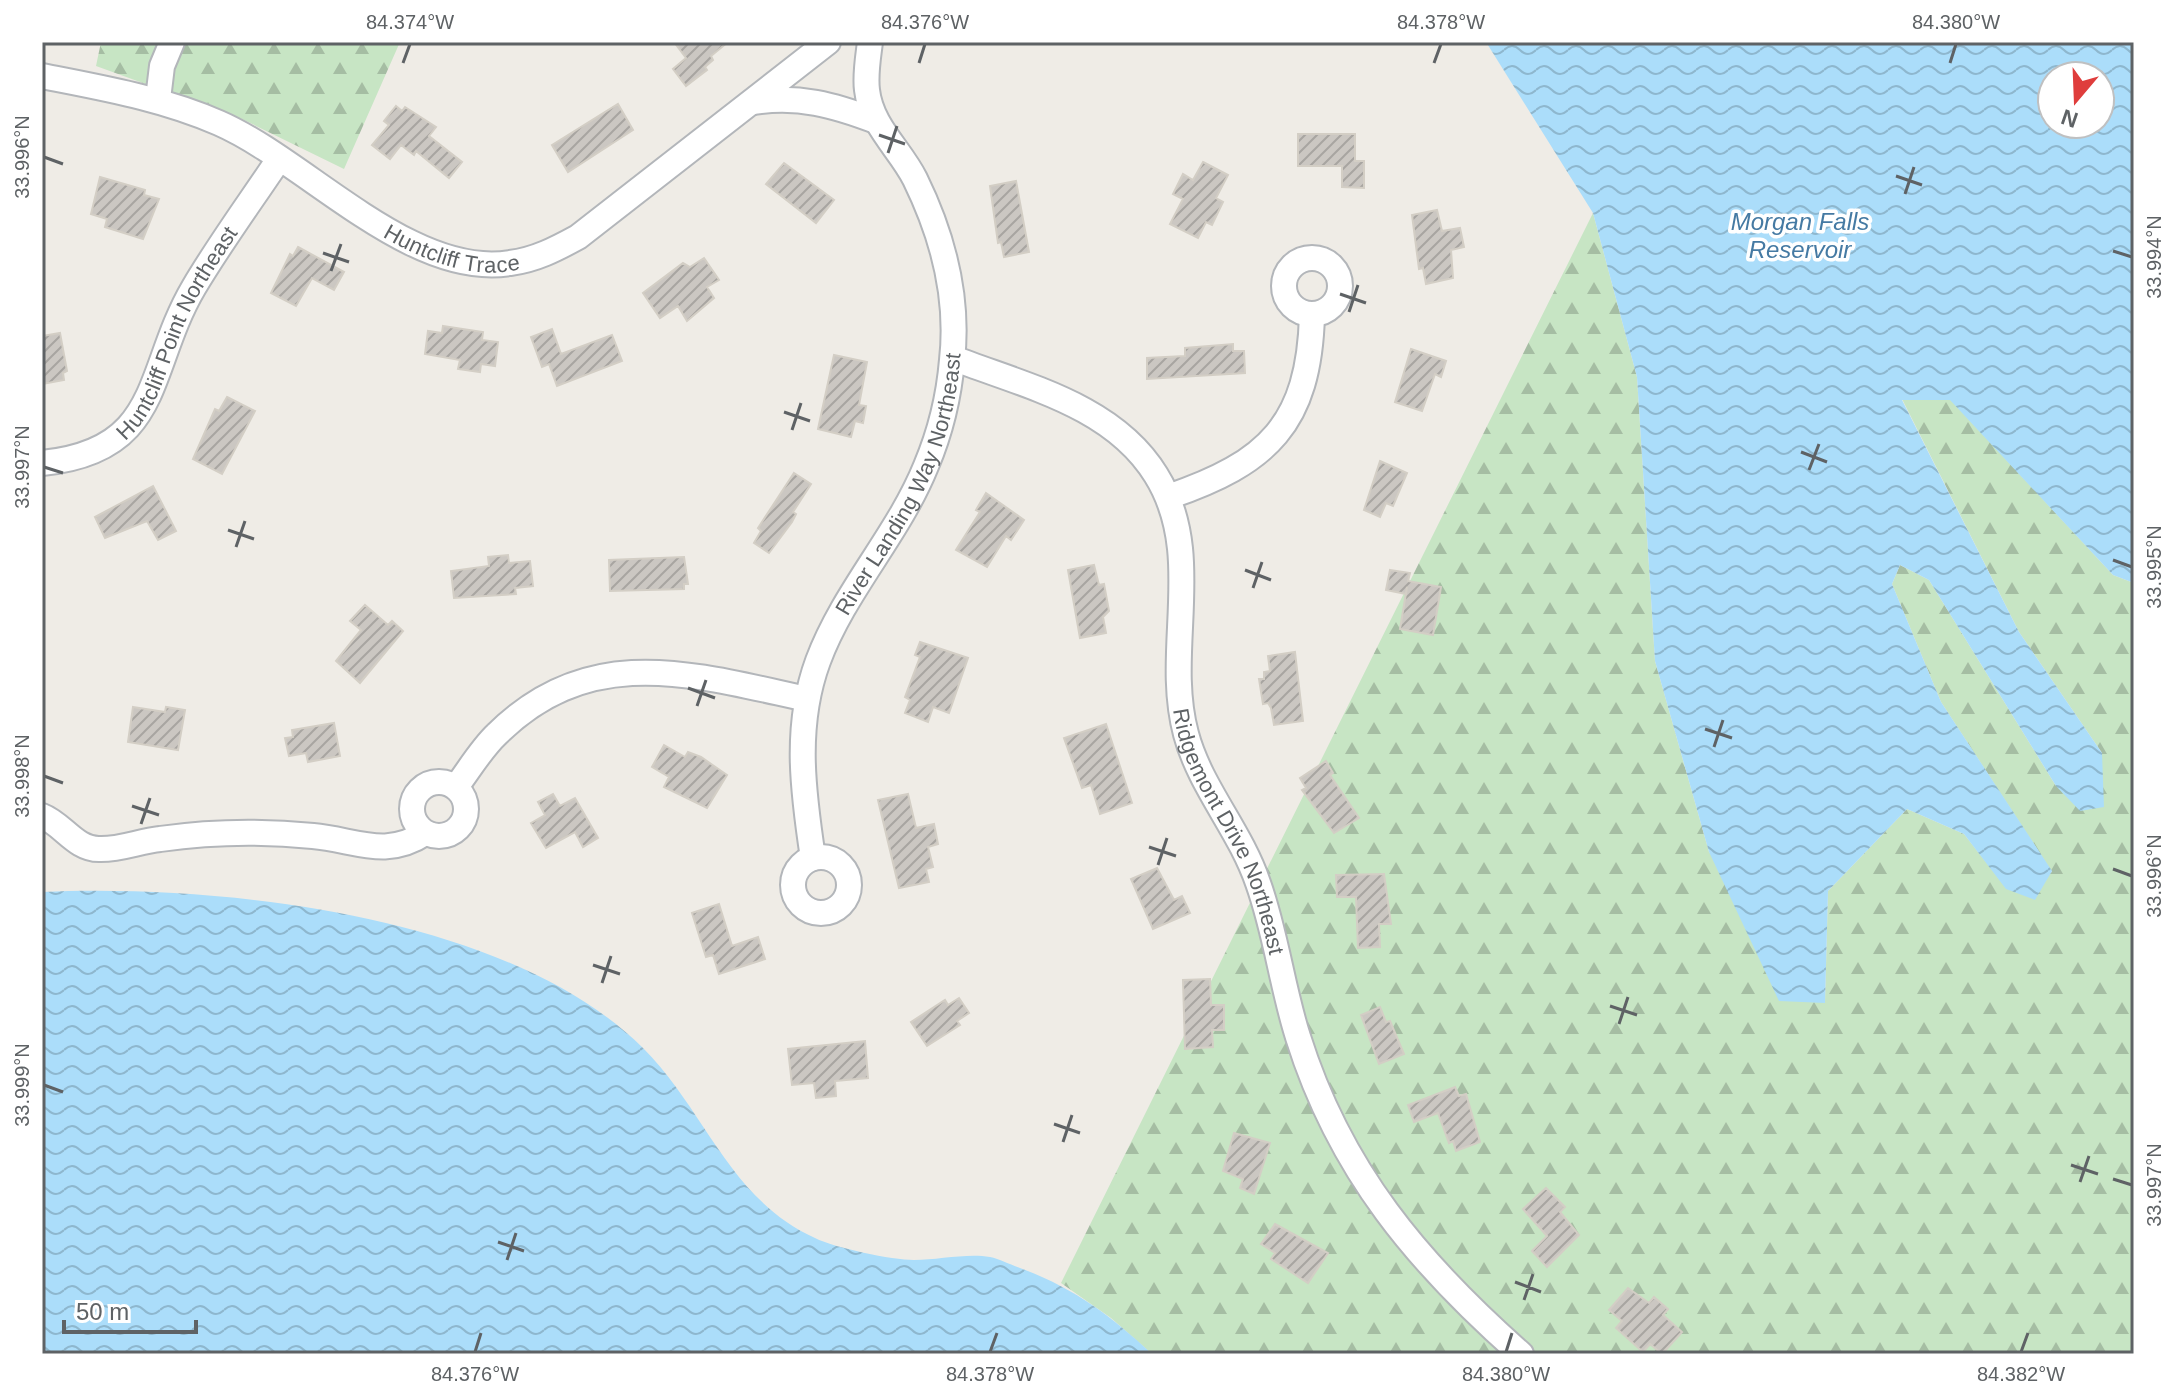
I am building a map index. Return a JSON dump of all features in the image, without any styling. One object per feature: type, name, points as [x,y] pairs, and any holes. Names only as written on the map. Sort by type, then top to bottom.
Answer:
[{"type":"street","points":[[158,99],[162,66],[172,42]]},
{"type":"street","name":"Huntcliff Trace","points":[[42,76],[158,99],[222,124],[423,250],[464,263],[510,263],[544,255],[578,237],[828,42]]},
{"type":"street","name":"River Landing Way Northeast","points":[[813,858],[801,756],[807,699],[833,627],[926,466],[944,411],[953,358],[952,295],[940,235],[914,177],[876,121],[867,92],[870,42]]},
{"type":"street","points":[[750,103],[781,97],[807,100],[837,106],[876,121]]},
{"type":"street","name":"Huntcliff Point Northeast","points":[[42,463],[84,456],[104,447],[140,414],[193,289],[279,159]]},
{"type":"street","points":[[1168,497],[1232,473],[1276,436],[1293,411],[1305,383],[1311,354],[1312,315]]},
{"type":"street","name":"Ridgemont Drive Northeast","points":[[953,358],[1076,406],[1104,421],[1142,454],[1168,497],[1181,550],[1179,692],[1186,733],[1199,769],[1235,830],[1257,880],[1311,1077],[1329,1118],[1371,1194],[1397,1230],[1468,1305],[1521,1354]]},
{"type":"street","points":[[456,787],[497,733],[530,707],[568,687],[608,675],[681,672],[807,699]]},
{"type":"street","points":[[42,816],[81,846],[99,850],[162,838],[252,834],[313,836],[377,846],[406,846],[425,833],[448,835],[464,820],[466,802],[456,787],[435,781],[416,792],[411,814],[425,833]]},
{"type":"green space","points":[[101,42],[400,42],[344,169],[242,119],[96,66]]},
{"type":"green space","points":[[1593,213],[1637,377],[1655,661],[1709,852],[1825,1002],[1828,891],[1907,809],[1964,834],[2007,889],[2052,872],[1941,702],[1892,584],[1900,565],[1929,580],[2056,786],[2102,753],[2019,632],[1902,399],[1950,399],[2113,575],[2134,583],[2134,1354],[1152,1354],[1111,1318],[1061,1283]]},
{"type":"water","name":"Morgan Falls Reservoir","points":[[1486,42],[2134,42],[2134,583],[2113,575],[1950,400],[1902,400],[2019,632],[2102,753],[2104,807],[2080,811],[2056,786],[1929,580],[1900,565],[1892,584],[1941,702],[2052,871],[2035,900],[2006,889],[1964,834],[1907,809],[1828,891],[1825,1003],[1779,1001],[1709,852],[1655,661],[1637,377],[1593,213]]},
{"type":"water","points":[[42,892],[193,894],[276,903],[360,917],[442,938],[518,966],[586,1003],[643,1048],[665,1073],[739,1177],[761,1201],[786,1221],[824,1242],[878,1256],[914,1260],[972,1256],[998,1259],[1058,1284],[1106,1315],[1152,1354],[42,1354]]},
{"type":"building","points":[[674,42],[728,42],[711,56],[713,60],[705,67],[707,70],[686,86],[673,69],[686,58]]},
{"type":"building","points":[[618,104],[633,130],[568,172],[552,145]]},
{"type":"building","points":[[396,106],[402,111],[405,107],[436,127],[429,136],[462,162],[449,178],[416,151],[414,155],[401,145],[390,159],[372,145],[389,125],[384,121]]},
{"type":"building","points":[[1298,134],[1355,134],[1355,161],[1364,161],[1364,188],[1342,187],[1342,166],[1298,166]]},
{"type":"building","points":[[1203,162],[1228,175],[1216,198],[1223,202],[1212,225],[1206,222],[1198,238],[1170,224],[1183,199],[1173,194],[1183,174],[1193,180]]},
{"type":"building","points":[[784,163],[834,200],[816,223],[766,184]]},
{"type":"building","points":[[100,177],[145,190],[144,195],[159,199],[143,239],[105,227],[107,219],[91,214]]},
{"type":"building","points":[[1016,181],[1029,252],[1004,257],[1001,242],[998,243],[990,186]]},
{"type":"building","points":[[1437,210],[1442,231],[1460,228],[1464,247],[1451,250],[1453,278],[1426,284],[1423,268],[1419,269],[1412,215]]},
{"type":"building","points":[[298,247],[344,272],[334,290],[312,278],[296,306],[271,293],[290,254],[293,256]]},
{"type":"building","points":[[704,258],[719,280],[707,287],[714,298],[687,321],[678,306],[660,318],[643,293],[683,263],[690,267]]},
{"type":"building","points":[[443,326],[483,332],[482,340],[498,342],[495,366],[481,364],[480,372],[458,369],[460,360],[425,354],[428,331],[442,333]]},
{"type":"building","points":[[552,329],[561,354],[612,335],[622,361],[557,386],[549,364],[542,367],[531,337]]},
{"type":"building","points":[[60,333],[67,371],[63,373],[64,380],[42,384],[42,336]]},
{"type":"building","points":[[1233,344],[1233,351],[1244,351],[1245,373],[1147,379],[1147,358],[1185,356],[1185,348]]},
{"type":"building","points":[[1411,349],[1446,361],[1441,377],[1435,374],[1422,411],[1395,402]]},
{"type":"building","points":[[834,355],[867,362],[859,405],[866,406],[863,423],[855,421],[851,437],[818,429]]},
{"type":"building","points":[[227,397],[255,411],[222,474],[193,459],[215,409],[219,411]]},
{"type":"building","points":[[1380,461],[1407,473],[1393,506],[1386,503],[1380,517],[1364,510]]},
{"type":"building","points":[[794,473],[811,484],[793,512],[796,514],[792,522],[769,553],[754,543],[761,531],[758,528]]},
{"type":"building","points":[[153,486],[176,531],[158,540],[147,521],[105,538],[95,517]]},
{"type":"building","points":[[986,493],[1024,520],[1011,540],[1006,536],[987,567],[956,550],[980,512],[976,510]]},
{"type":"building","points":[[508,555],[509,563],[530,561],[533,586],[515,588],[516,594],[454,598],[451,571],[489,566],[488,557]]},
{"type":"building","points":[[684,557],[688,584],[684,584],[684,589],[610,591],[609,560]]},
{"type":"building","points":[[1094,565],[1099,585],[1104,584],[1109,611],[1103,617],[1106,633],[1080,638],[1068,570]]},
{"type":"building","points":[[1390,570],[1410,573],[1408,581],[1441,587],[1433,635],[1400,629],[1406,594],[1386,590]]},
{"type":"building","points":[[365,605],[388,625],[392,621],[403,631],[360,683],[336,661],[361,630],[350,621]]},
{"type":"building","points":[[920,642],[968,658],[949,713],[933,707],[928,722],[905,713],[910,700],[905,697],[920,657],[915,655]]},
{"type":"building","points":[[1295,652],[1303,721],[1274,725],[1271,708],[1268,703],[1263,704],[1259,679],[1264,679],[1264,672],[1270,671],[1268,656]]},
{"type":"building","points":[[133,707],[165,712],[166,707],[185,710],[178,750],[128,742]]},
{"type":"building","points":[[334,723],[340,756],[308,762],[306,753],[289,756],[285,738],[293,737],[292,730]]},
{"type":"building","points":[[1106,724],[1132,803],[1100,814],[1091,785],[1082,788],[1064,738]]},
{"type":"building","points":[[664,745],[685,757],[688,752],[701,757],[727,775],[707,808],[664,787],[669,777],[652,767]]},
{"type":"building","points":[[1326,761],[1333,773],[1330,775],[1359,818],[1334,833],[1302,790],[1306,788],[1300,778]]},
{"type":"building","points":[[553,794],[560,806],[575,798],[598,838],[583,847],[575,832],[546,848],[531,823],[545,815],[538,802]]},
{"type":"building","points":[[908,794],[916,828],[934,824],[938,844],[928,847],[933,867],[926,869],[929,882],[899,888],[878,800]]},
{"type":"building","points":[[1157,868],[1174,900],[1182,896],[1190,913],[1153,929],[1131,879]]},
{"type":"building","points":[[1384,874],[1391,924],[1379,924],[1380,947],[1358,948],[1356,897],[1337,897],[1336,875]]},
{"type":"building","points":[[719,904],[732,946],[758,937],[765,959],[719,974],[713,955],[706,957],[692,913]]},
{"type":"building","points":[[1210,979],[1211,1005],[1224,1005],[1224,1030],[1212,1030],[1213,1047],[1185,1049],[1183,980]]},
{"type":"building","points":[[959,998],[969,1013],[957,1021],[960,1025],[927,1046],[911,1022],[945,1000],[948,1005]]},
{"type":"building","points":[[1380,1007],[1386,1022],[1390,1021],[1404,1054],[1379,1064],[1361,1015]]},
{"type":"building","points":[[865,1041],[868,1078],[835,1081],[836,1096],[816,1098],[814,1083],[792,1085],[788,1049]]},
{"type":"building","points":[[1455,1087],[1459,1096],[1466,1094],[1480,1142],[1456,1151],[1453,1141],[1449,1143],[1438,1113],[1414,1122],[1408,1105]]},
{"type":"building","points":[[1234,1133],[1270,1143],[1254,1194],[1240,1188],[1243,1179],[1223,1171]]},
{"type":"building","points":[[1546,1188],[1565,1207],[1560,1212],[1579,1235],[1547,1267],[1532,1251],[1547,1236],[1523,1209]]},
{"type":"building","points":[[1275,1224],[1328,1253],[1308,1283],[1271,1259],[1275,1253],[1261,1244]]},
{"type":"building","points":[[1628,1288],[1649,1303],[1654,1297],[1668,1309],[1663,1315],[1682,1332],[1662,1354],[1650,1344],[1643,1352],[1616,1328],[1622,1321],[1609,1310]]}]
